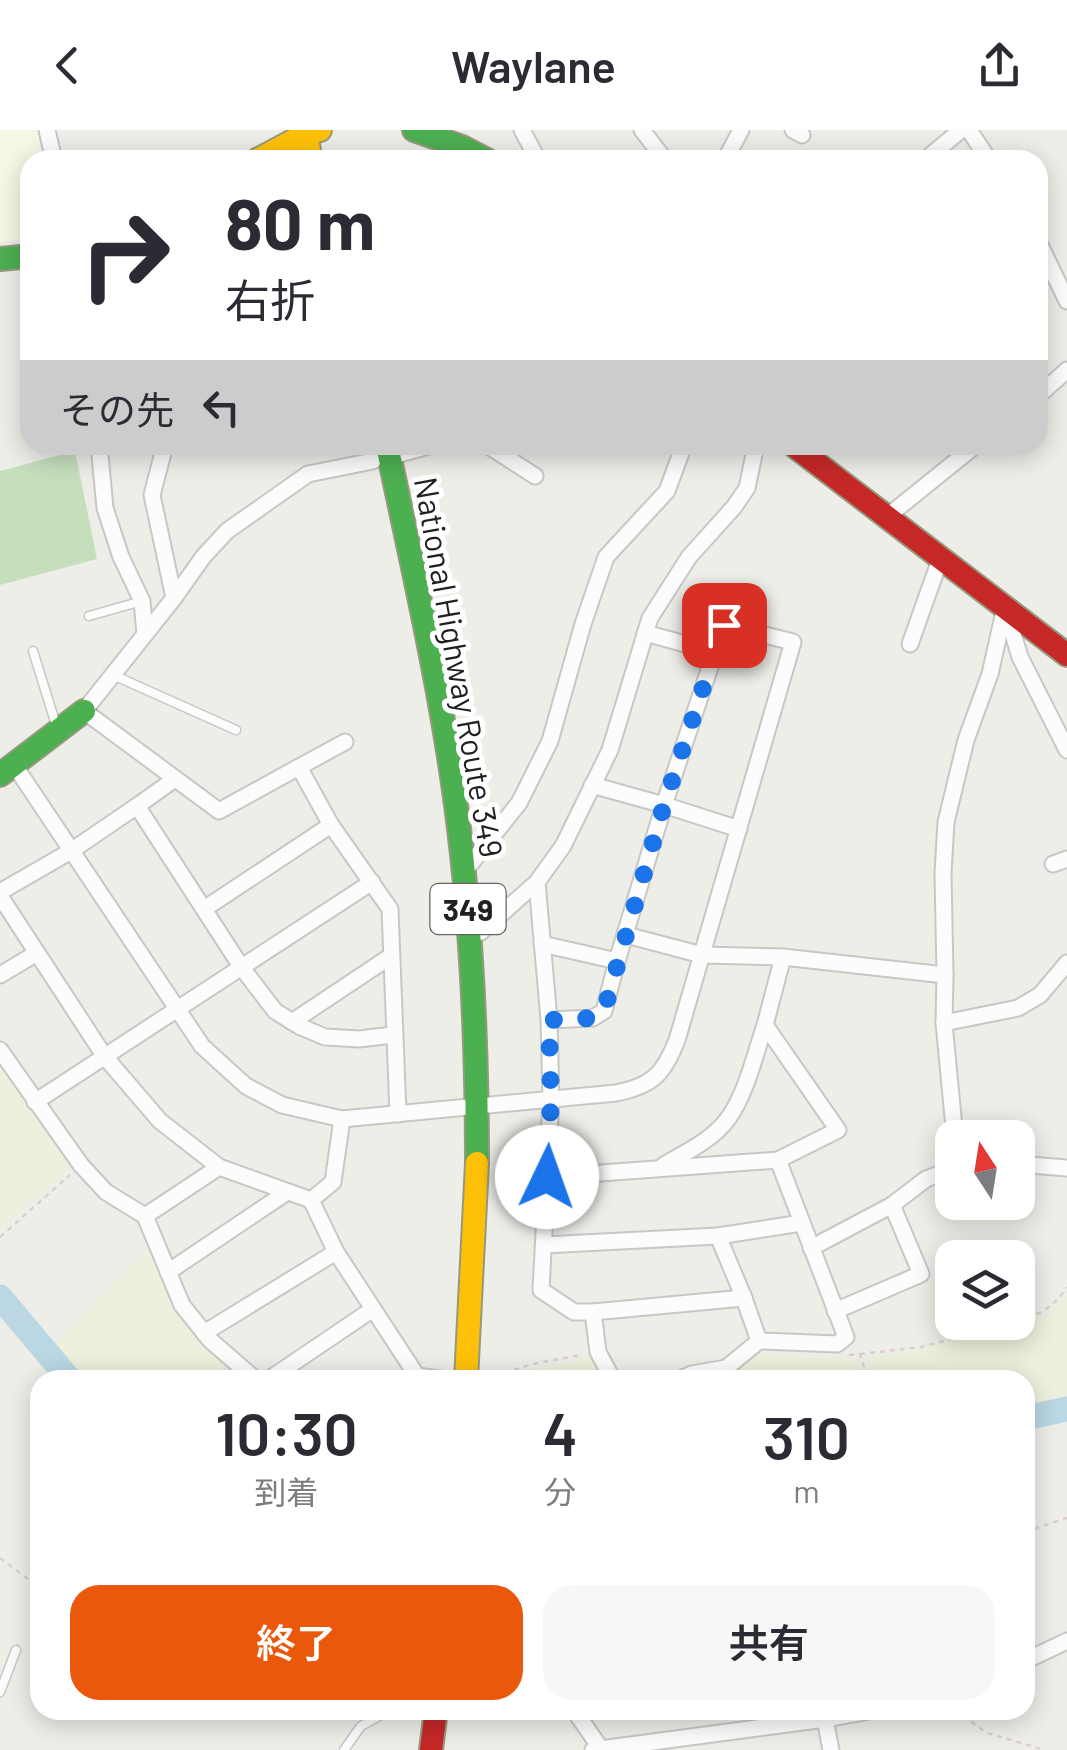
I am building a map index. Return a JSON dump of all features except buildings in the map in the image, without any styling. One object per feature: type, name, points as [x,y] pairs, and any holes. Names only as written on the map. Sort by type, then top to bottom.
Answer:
[{"type":"main road","points":[[414,130],[468,150]]},
{"type":"main road","points":[[277,150],[314,131]]},
{"type":"main road","name":"National Highway Route 349","points":[[381,455],[440,699],[471,935],[470,1106],[475,1266],[467,1370]]},
{"type":"main road","name":"National Highway Route 349","points":[[381,455],[439,807],[470,1106],[449,1370]]},
{"type":"main road","points":[[814,455],[1067,654]]},
{"type":"main road","points":[[7,771],[84,711]]},
{"type":"main road","points":[[413,1750],[416,1720]]},
{"type":"main road","points":[[431,1750],[435,1720]]},
{"type":"street","points":[[642,130],[657,150]]},
{"type":"street","points":[[938,150],[965,130],[980,150]]},
{"type":"street","points":[[1060,266],[1067,301]]},
{"type":"street","points":[[1048,387],[1067,370]]},
{"type":"street","points":[[101,455],[105,508],[120,557],[142,601],[145,634]]},
{"type":"street","points":[[162,455],[152,495],[174,598]]},
{"type":"street","points":[[345,742],[219,811],[84,711],[228,531],[308,474],[370,455]]},
{"type":"street","points":[[502,455],[535,476]]},
{"type":"street","points":[[464,872],[519,802],[550,741],[606,557],[667,491],[680,455]]},
{"type":"street","points":[[471,935],[481,932],[537,882],[563,846],[610,750],[650,618],[688,557],[734,508],[747,488],[754,455]]},
{"type":"street","points":[[888,516],[964,455]]},
{"type":"street","points":[[910,644],[941,557]]},
{"type":"street","points":[[1005,607],[1020,657],[1067,750]]},
{"type":"street","points":[[954,1120],[944,1022],[946,822],[966,740],[990,674],[1005,607]]},
{"type":"street","points":[[7,771],[71,851],[202,1046],[246,1086],[282,1105],[342,1120],[636,1089],[659,1074],[677,1040],[793,642],[724,625],[664,805],[604,1011],[592,1018],[549,1020]]},
{"type":"street","points":[[645,633],[715,652]]},
{"type":"street","points":[[299,767],[331,825],[390,909],[398,1114]]},
{"type":"street","points":[[175,778],[71,851],[0,894],[105,1058],[160,1120],[219,1168],[310,1200],[336,1252],[410,1370]]},
{"type":"street","points":[[592,785],[738,828]]},
{"type":"street","points":[[137,806],[274,1011],[325,1037],[360,1039],[394,1035]]},
{"type":"street","points":[[204,910],[331,825]]},
{"type":"street","points":[[35,1102],[372,882]]},
{"type":"street","points":[[537,882],[549,1020],[551,1100],[542,1290],[574,1312],[744,1298]]},
{"type":"street","points":[[626,935],[702,955],[783,956],[945,975]]},
{"type":"street","points":[[542,944],[617,962]]},
{"type":"street","points":[[0,976],[37,953]]},
{"type":"street","points":[[292,1022],[391,956]]},
{"type":"street","points":[[657,1169],[708,1138],[728,1119],[766,1025],[783,956]]},
{"type":"street","points":[[944,1022],[1018,1008],[1040,995],[1067,963]]},
{"type":"street","points":[[547,1177],[778,1160],[838,1130],[766,1025]]},
{"type":"street","points":[[0,1050],[81,1166],[106,1192],[145,1216],[182,1305],[204,1333],[245,1370]]},
{"type":"street","points":[[310,1200],[332,1182],[342,1120]]},
{"type":"street","points":[[708,1138],[719,1164]]},
{"type":"street","points":[[715,1370],[726,1368],[759,1341],[837,1344],[846,1337],[778,1160]]},
{"type":"street","points":[[1035,1165],[1067,1168]]},
{"type":"street","points":[[145,1216],[219,1168]]},
{"type":"street","points":[[811,1248],[892,1205],[935,1176]]},
{"type":"street","points":[[168,1272],[287,1192]]},
{"type":"street","points":[[836,1311],[920,1274],[892,1205]]},
{"type":"street","points":[[544,1245],[718,1236],[801,1222]]},
{"type":"street","points":[[718,1236],[759,1341]]},
{"type":"street","points":[[204,1333],[336,1252]]},
{"type":"street","points":[[283,1370],[373,1309]]},
{"type":"street","points":[[592,1312],[598,1352],[608,1370]]},
{"type":"street","points":[[1035,1656],[1067,1641]]},
{"type":"street","points":[[581,1720],[601,1749]]},
{"type":"street","points":[[593,1750],[818,1720]]},
{"type":"street","points":[[825,1720],[831,1750]]},
{"type":"lane","points":[[90,616],[142,601]]},
{"type":"lane","points":[[33,651],[58,732]]},
{"type":"lane","points":[[113,675],[236,730]]},
{"type":"lane","points":[[0,1692],[16,1650]]},
{"type":"lane","points":[[344,1750],[361,1726],[372,1720]]},
{"type":"path","points":[[0,1237],[81,1166]]},
{"type":"path","points":[[1035,1316],[1058,1302],[1067,1287]]},
{"type":"path","points":[[842,1356],[921,1348],[951,1340]]},
{"type":"path","points":[[513,1370],[598,1352]]},
{"type":"path","points":[[860,1354],[865,1370]]},
{"type":"path","points":[[1035,1529],[1067,1518]]},
{"type":"path","points":[[0,1558],[30,1580]]},
{"type":"path","points":[[969,1720],[987,1733],[1045,1750]]},
{"type":"shaded area","points":[[0,130],[37,130],[42,150],[20,150],[20,240],[0,242]]},
{"type":"shaded area","points":[[0,1056],[75,1162],[0,1229]]},
{"type":"shaded area","points":[[150,1247],[177,1314],[228,1370],[75,1370],[54,1345]]},
{"type":"shaded area","points":[[1067,1296],[1067,1395],[1035,1402],[1035,1370],[873,1370],[870,1357],[957,1340],[1035,1340],[1035,1319],[1046,1315]]},
{"type":"shaded area","points":[[748,1353],[856,1360],[858,1370],[709,1370]]},
{"type":"shaded area","points":[[591,1357],[599,1370],[532,1370]]},
{"type":"green space","points":[[60,455],[76,455],[97,559],[0,585],[0,471]]},
{"type":"waterway","points":[[0,1297],[62,1370]]},
{"type":"waterway","points":[[1035,1416],[1067,1409]]},
{"type":"traffic: fast","points":[[414,130],[468,150]]},
{"type":"traffic: fast","points":[[0,259],[20,257]]},
{"type":"traffic: fast","points":[[389,455],[434,670],[456,805],[473,984],[477,1163]]},
{"type":"traffic: fast","points":[[0,775],[84,711]]},
{"type":"traffic: slow","points":[[305,130],[309,150]]},
{"type":"traffic: slow","points":[[276,150],[320,130]]},
{"type":"traffic: slow","points":[[467,1370],[477,1163]]},
{"type":"traffic: jam","points":[[806,455],[1067,655]]},
{"type":"traffic: jam","points":[[431,1750],[435,1720]]},
{"type":"route","points":[[547,1177],[551,1100],[549,1020],[592,1018],[604,1011],[664,805],[724,625]]}]
